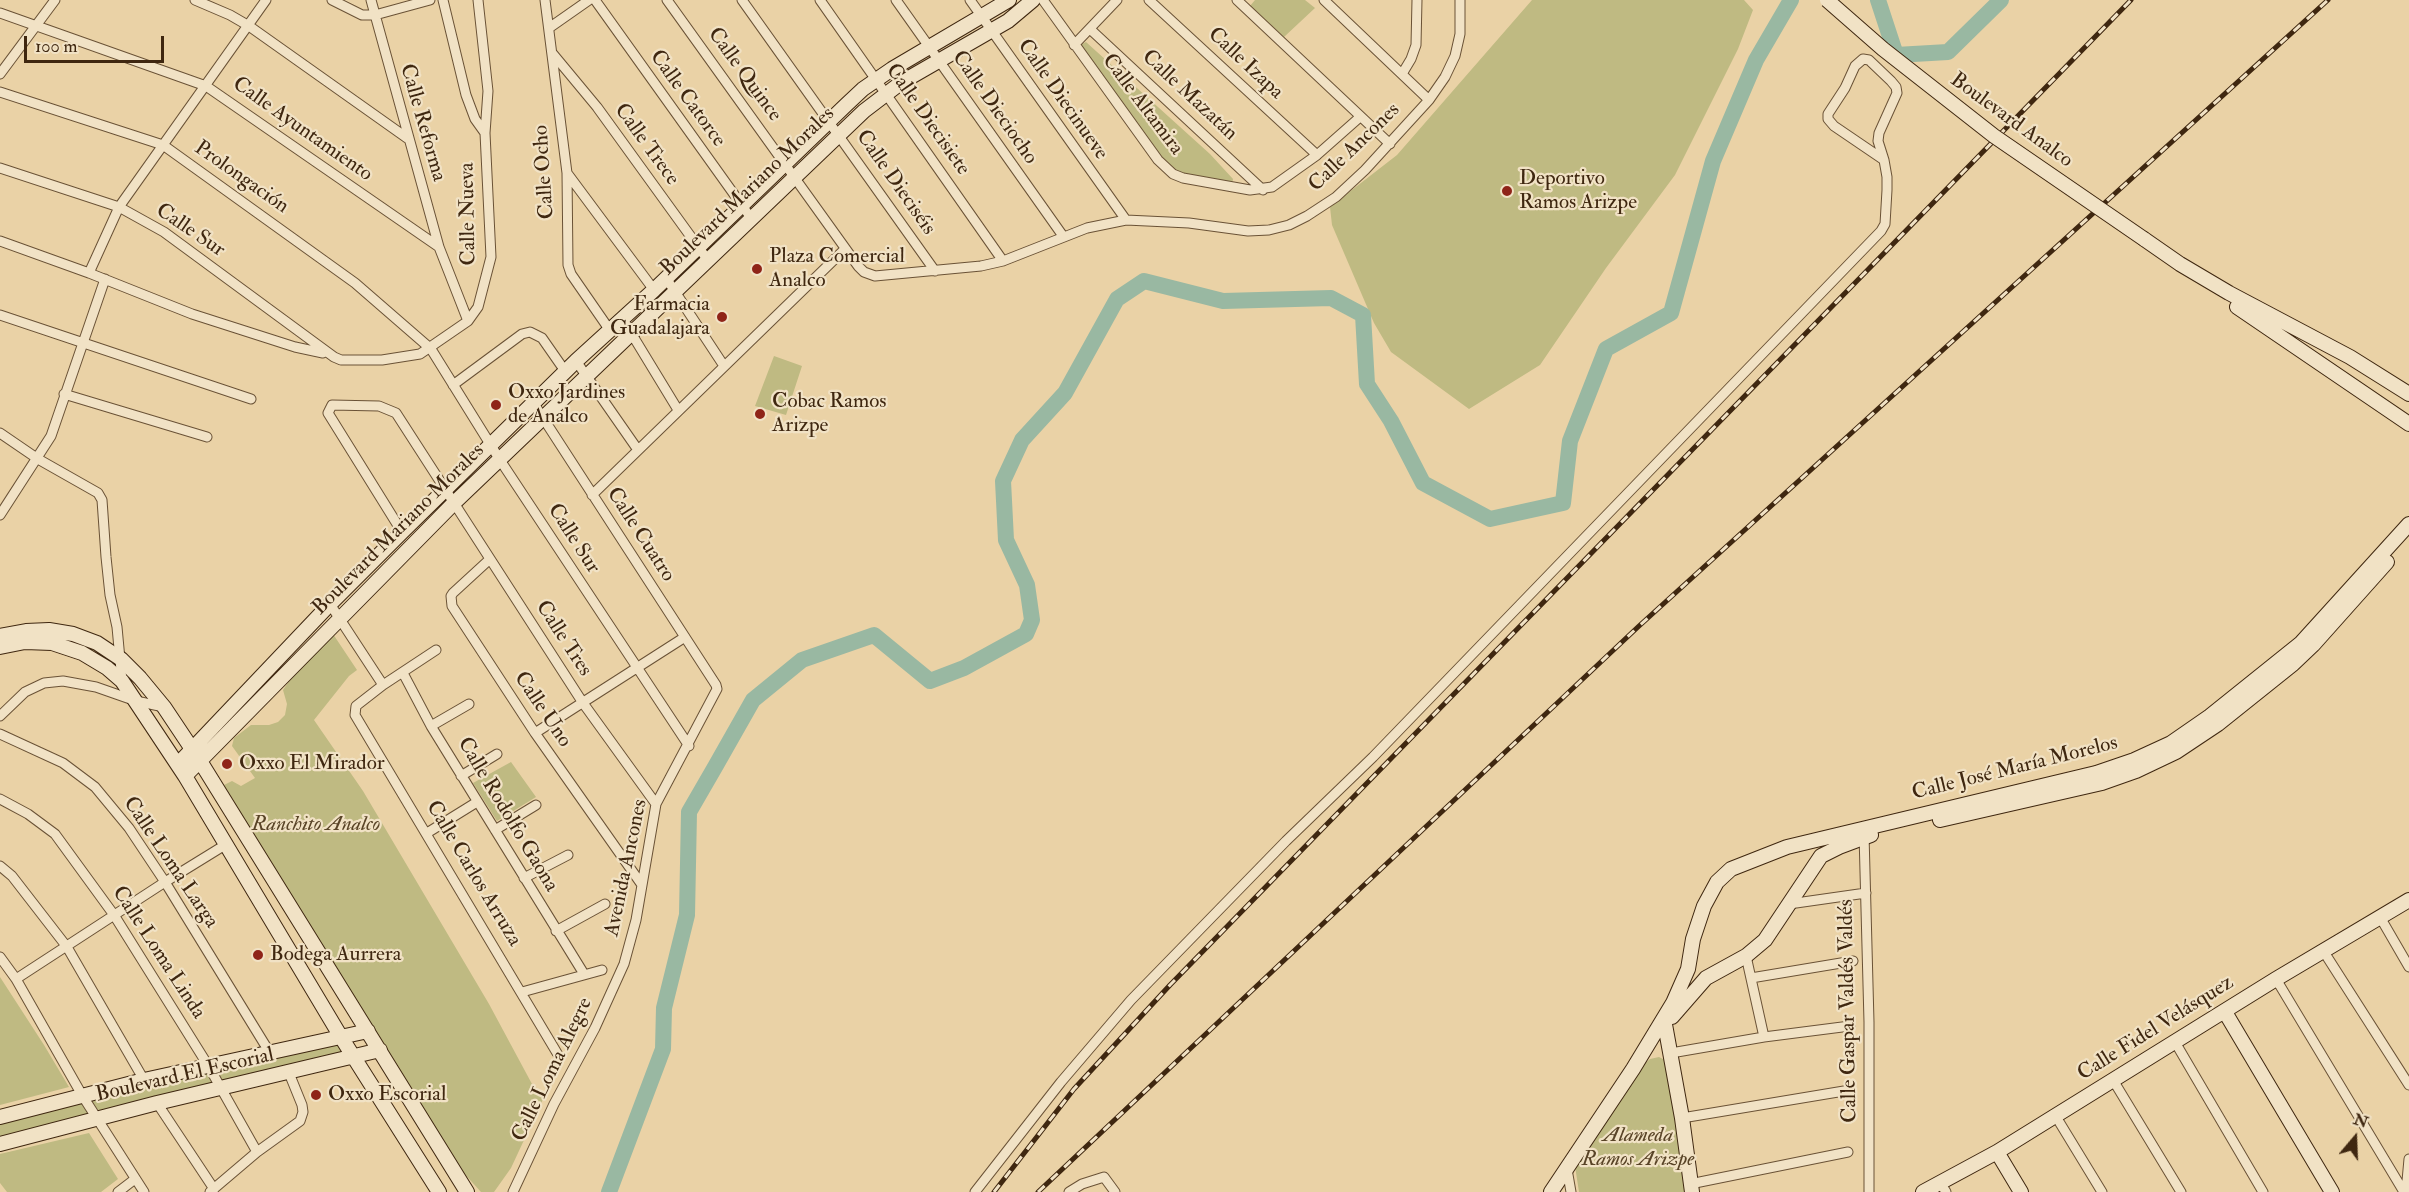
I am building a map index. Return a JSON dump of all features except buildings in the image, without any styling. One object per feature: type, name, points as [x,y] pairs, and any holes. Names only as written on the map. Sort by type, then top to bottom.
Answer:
[{"type":"street","points":[[0,74],[55,0]]},
{"type":"street","points":[[195,0],[249,26],[407,138]]},
{"type":"street","points":[[89,273],[119,207],[266,0]]},
{"type":"street","points":[[332,0],[362,15],[375,15],[430,0]]},
{"type":"street","name":"Calle Reforma","points":[[371,0],[407,138],[439,247],[468,321]]},
{"type":"street","points":[[443,0],[466,95],[475,118],[485,133]]},
{"type":"street","name":"Calle Nueva","points":[[341,360],[407,358],[431,349],[468,321],[478,307],[491,258],[485,133],[488,92],[478,0]]},
{"type":"street","name":"Calle Ocho","points":[[545,0],[567,173],[568,265],[571,274],[609,330]]},
{"type":"street","points":[[549,28],[589,0]]},
{"type":"street","name":"Calle Catorce","points":[[595,0],[746,212]]},
{"type":"street","name":"Calle Quince","points":[[667,0],[796,177],[845,249],[858,266],[870,274],[882,276],[981,266],[1003,261],[1087,228],[1126,220]]},
{"type":"street","name":"Calle Dieciséis","points":[[742,0],[935,271]]},
{"type":"street","name":"Calle Diecisiete","points":[[820,0],[1003,261]]},
{"type":"street","name":"Calle Dieciocho","points":[[896,0],[1063,236]]},
{"type":"street","name":"Calle Diecinueve","points":[[970,0],[1126,220]]},
{"type":"street","name":"Boulevard Mariano Morales","points":[[182,770],[454,503],[632,336],[707,259],[786,164],[829,122],[876,79],[1009,0]]},
{"type":"street","name":"Boulevard Mariano Morales","points":[[197,755],[330,604],[565,371],[654,290],[698,246],[796,177],[885,93],[1008,21],[1033,0]]},
{"type":"street","name":"Calle Altamira","points":[[1043,0],[1166,168],[1173,174],[1196,182],[1263,190]]},
{"type":"street","points":[[1074,45],[1117,0]]},
{"type":"street","name":"Calle Izapa","points":[[1149,0],[1317,155]]},
{"type":"street","points":[[1237,0],[1390,144]]},
{"type":"street","points":[[1324,0],[1430,100]]},
{"type":"street","name":"Calle Ancones","points":[[1126,220],[1188,223],[1248,231],[1269,230],[1289,225],[1336,197],[1390,144],[1430,100],[1445,77],[1455,56],[1460,34],[1460,0]]},
{"type":"street","name":"Boulevard Analco","points":[[1827,0],[1883,49],[1994,136],[2180,264],[2251,306],[2371,369],[2409,394]]},
{"type":"street","points":[[1402,74],[1416,45],[1416,1]]},
{"type":"street","name":"Calle Ayuntamiento","points":[[0,13],[206,86],[439,247]]},
{"type":"street","name":"Calle Mazatán","points":[[1090,29],[1263,190]]},
{"type":"street","name":"Calle Trece","points":[[553,54],[597,107],[707,259]]},
{"type":"street","points":[[975,1192],[1061,1082],[1131,1000],[1286,841],[1380,749],[1877,236],[1885,224],[1887,177],[1884,160],[1880,149],[1879,133],[1897,93],[1896,87],[1874,64],[1863,59],[1855,66],[1845,88],[1831,108],[1828,118],[1834,126],[1884,160]]},
{"type":"street","name":"Prolongación","points":[[0,92],[163,145],[355,283],[431,349]]},
{"type":"street","points":[[1263,190],[1281,183],[1360,117]]},
{"type":"street","name":"Calle Sur","points":[[0,168],[119,207],[164,232],[238,284],[327,354],[341,360]]},
{"type":"street","points":[[567,173],[654,290]]},
{"type":"street","points":[[0,241],[192,314],[295,347],[327,354]]},
{"type":"street","points":[[592,495],[845,249]]},
{"type":"street","name":"Boulevard Analco","points":[[2180,264],[2202,284],[2409,424]]},
{"type":"street","points":[[666,278],[724,366]]},
{"type":"street","points":[[0,515],[51,436],[105,279]]},
{"type":"street","points":[[0,315],[251,399]]},
{"type":"street","points":[[622,318],[678,410]]},
{"type":"street","points":[[453,385],[522,334],[530,332],[542,338],[565,371]]},
{"type":"street","name":"Calle Sur","points":[[431,349],[500,460],[689,746]]},
{"type":"street","points":[[576,361],[638,450]]},
{"type":"street","points":[[64,394],[207,437]]},
{"type":"street","name":"Calle Cuatro","points":[[534,404],[716,685]]},
{"type":"street","name":"Calle Tres","points":[[402,532],[328,413],[332,405],[379,406],[396,413],[583,703],[656,804]]},
{"type":"street","points":[[0,433],[38,459],[99,494],[104,507],[110,595],[121,659],[122,681]]},
{"type":"street","name":"Calle José María Morelos","points":[[2214,720],[2301,643],[2409,524]]},
{"type":"street","name":"Calle José María Morelos","points":[[1551,1192],[1662,1026],[1685,977],[1693,939],[1704,906],[1717,882],[1731,870],[1787,847],[1864,833],[2118,766],[2171,743],[2214,720],[2271,683],[2313,645],[2409,537]]},
{"type":"street","name":"Calle Uno","points":[[490,559],[453,593],[450,601],[536,733],[642,885]]},
{"type":"street","points":[[330,604],[383,685],[436,651]]},
{"type":"street","points":[[0,636],[26,631],[49,630],[73,634],[97,644],[121,659],[164,707],[197,755],[467,1192]]},
{"type":"street","points":[[536,733],[685,637]]},
{"type":"street","points":[[0,647],[25,642],[52,643],[82,653],[107,668],[122,681],[182,770],[353,1057],[439,1192]]},
{"type":"street","name":"Calle Rodolfo Gaona","points":[[403,673],[461,776],[584,974]]},
{"type":"street","points":[[0,716],[25,692],[44,683],[63,681],[96,687],[136,701],[164,707]]},
{"type":"street","name":"Calle Carlos Arruza","points":[[383,685],[356,706],[356,715],[557,1053]]},
{"type":"street","name":"Avenida Ancones","points":[[624,964],[636,920],[656,804],[716,694],[716,685]]},
{"type":"street","points":[[431,726],[469,704]]},
{"type":"street","name":"Calle Loma Larga","points":[[0,734],[63,763],[95,787],[129,828],[165,882],[270,1053]]},
{"type":"street","points":[[461,776],[497,754]]},
{"type":"street","name":"Calle Loma Linda","points":[[0,799],[28,814],[55,834],[114,915],[209,1067],[257,1152]]},
{"type":"street","points":[[427,833],[477,802]]},
{"type":"street","points":[[495,830],[536,805]]},
{"type":"street","name":"Calle José María Morelos","points":[[1662,1026],[1706,978],[1746,956],[1765,940],[1821,856],[1864,833]]},
{"type":"street","name":"Calle Gaspar Valdés Valdés","points":[[1864,833],[1869,1022],[1869,1192]]},
{"type":"street","points":[[16,979],[225,845]]},
{"type":"street","points":[[524,878],[568,855]]},
{"type":"street","points":[[0,866],[12,876],[67,947],[144,1080]]},
{"type":"street","points":[[1789,904],[1866,893]]},
{"type":"street","name":"Calle Fidel Velásquez","points":[[1923,1192],[1943,1188],[2055,1115],[2409,900]]},
{"type":"street","points":[[556,931],[605,904]]},
{"type":"street","points":[[2380,917],[2409,967]]},
{"type":"street","points":[[2324,952],[2409,1085]]},
{"type":"street","points":[[1746,956],[1764,1037]]},
{"type":"street","points":[[0,957],[16,979],[96,1118],[144,1192]]},
{"type":"street","points":[[1751,978],[1853,961]]},
{"type":"street","name":"Calle Loma Alegre","points":[[513,1192],[554,1104],[595,1028],[624,964]]},
{"type":"street","points":[[522,992],[602,970]]},
{"type":"street","points":[[2276,979],[2405,1192]]},
{"type":"street","points":[[2225,1012],[2332,1192]]},
{"type":"street","points":[[1662,1026],[1671,1053],[1691,1188],[1848,1152]]},
{"type":"street","points":[[1671,1053],[1764,1037],[1850,1026]]},
{"type":"street","name":"Boulevard El Escorial","points":[[0,1117],[144,1080],[368,1031]]},
{"type":"street","points":[[2175,1042],[2263,1192]]},
{"type":"street","name":"Boulevard El Escorial","points":[[0,1144],[96,1118],[380,1050]]},
{"type":"street","points":[[158,1103],[212,1190],[257,1152],[300,1121],[303,1112],[302,1105],[289,1073]]},
{"type":"street","points":[[2113,1080],[2181,1192]]},
{"type":"street","points":[[1682,1118],[1850,1090]]},
{"type":"street","points":[[2055,1115],[2102,1192]]},
{"type":"street","points":[[1997,1152],[2021,1192]]},
{"type":"street","points":[[2405,1192],[2409,1159]]},
{"type":"street","points":[[1567,1169],[1571,1192]]},
{"type":"street","points":[[1069,1192],[1082,1184],[1104,1177],[1115,1192]]},
{"type":"street","points":[[118,1192],[135,1179]]},
{"type":"green space","points":[[1255,0],[1305,0],[1315,8],[1284,37],[1250,6]]},
{"type":"green space","name":"Deportivo Ramos Arizpe","points":[[1532,0],[1744,0],[1753,10],[1738,49],[1675,175],[1606,268],[1540,365],[1469,409],[1391,352],[1374,323],[1332,225],[1330,207],[1397,155]]},
{"type":"green space","points":[[1086,42],[1210,154],[1233,179],[1232,185],[1171,170],[1078,46]]},
{"type":"green space","points":[[774,356],[802,366],[786,415],[755,406]]},
{"type":"green space","name":"Ranchito Analco","points":[[333,634],[357,670],[349,676],[314,720],[363,791],[489,1004],[532,1084],[545,1095],[511,1168],[494,1192],[481,1192],[451,1159],[224,785],[232,781],[241,786],[255,778],[232,746],[234,738],[251,725],[269,725],[278,722],[285,715],[287,704],[283,690],[292,677]]},
{"type":"green space","points":[[511,762],[536,797],[497,821],[473,783]]},
{"type":"green space","points":[[0,977],[44,1045],[69,1087],[0,1105]]},
{"type":"green space","points":[[340,1039],[352,1056],[221,1087],[210,1068]]},
{"type":"green space","name":"Alameda Ramos Arizpe","points":[[1659,1057],[1665,1060],[1688,1192],[1579,1192],[1575,1166],[1642,1066],[1650,1059]]},
{"type":"green space","points":[[209,1068],[220,1088],[97,1117],[83,1095]]},
{"type":"green space","points":[[81,1096],[96,1118],[0,1143],[0,1117]]},
{"type":"green space","points":[[89,1133],[118,1179],[101,1192],[7,1192],[0,1183],[0,1154]]},
{"type":"waterway","points":[[609,1192],[663,1049],[664,1008],[687,915],[689,812],[753,700],[802,660],[874,635],[930,681],[964,668],[1026,634],[1032,620],[1027,585],[1006,540],[1003,481],[1022,440],[1065,393],[1117,299],[1144,281],[1223,301],[1331,298],[1363,315],[1367,384],[1391,421],[1423,483],[1490,519],[1563,503],[1570,441],[1606,349],[1671,313],[1713,161],[1756,60],[1791,0]]},
{"type":"waterway","points":[[1878,0],[1896,55],[1948,52],[2001,0]]},
{"type":"railway","points":[[994,1192],[1074,1089],[1170,985],[2131,0]]},
{"type":"railway","points":[[1038,1192],[1639,626],[2328,0]]},
{"type":"place","name":"Deportivo Ramos Arizpe","points":[[1507,191]]},
{"type":"place","name":"Plaza Comercial Analco","points":[[757,269]]},
{"type":"place","name":"Farmacia Guadalajara","points":[[722,317]]},
{"type":"place","name":"Oxxo Jardines de Analco","points":[[496,405]]},
{"type":"place","name":"Cobac Ramos Arizpe","points":[[760,414]]},
{"type":"place","name":"Oxxo El Mirador","points":[[227,764]]},
{"type":"place","name":"Bodega Aurrera","points":[[258,955]]},
{"type":"place","name":"Oxxo Escorial","points":[[316,1095]]}]
